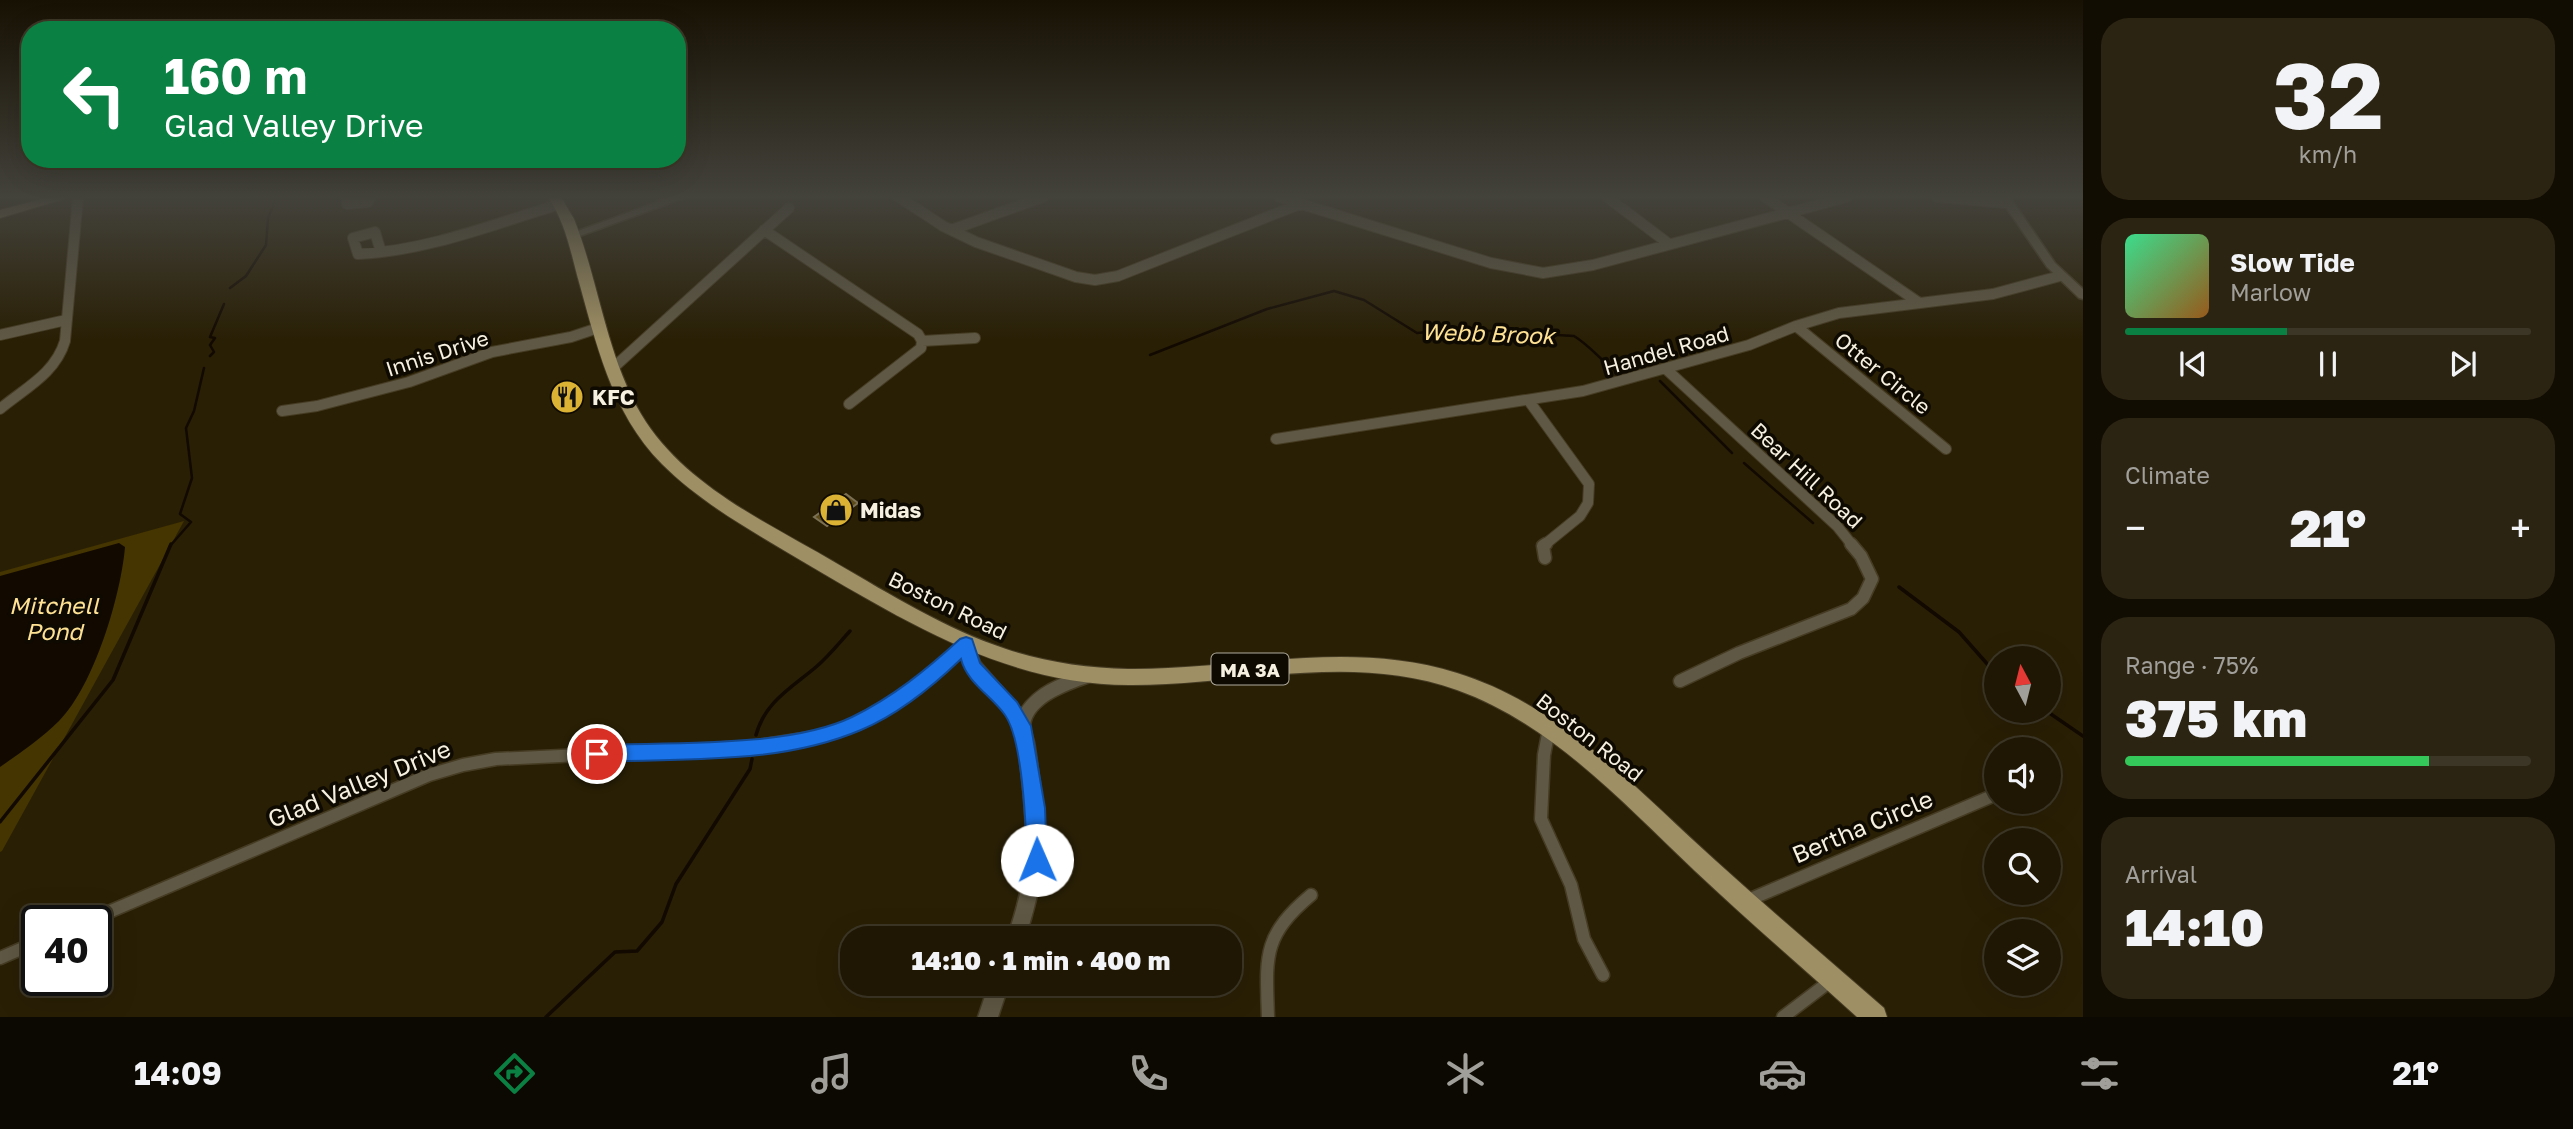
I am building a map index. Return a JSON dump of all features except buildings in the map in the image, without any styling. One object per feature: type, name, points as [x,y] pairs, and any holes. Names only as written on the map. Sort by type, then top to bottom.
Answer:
[{"type":"main road","name":"Boston Road","points":[[576,244],[613,368],[632,416],[647,438],[703,489],[776,537],[918,620],[966,644],[1021,664],[1087,676],[1152,676],[1330,664],[1396,666],[1457,681],[1483,691],[1549,729],[1602,770],[1875,1017]]},
{"type":"street","points":[[0,409],[50,371],[67,342],[66,320],[73,244]]},
{"type":"street","points":[[382,252],[418,244]]},
{"type":"street","points":[[613,368],[748,244]]},
{"type":"street","points":[[785,244],[918,334],[922,341],[921,348],[849,404]]},
{"type":"street","points":[[983,244],[1076,277],[1106,279],[1195,244]]},
{"type":"street","points":[[1436,244],[1529,272],[1567,271],[1667,244]]},
{"type":"street","points":[[1834,244],[1918,302]]},
{"type":"street","points":[[2038,244],[2060,276],[2083,295]]},
{"type":"street","name":"Handel Road","points":[[1276,439],[1583,391],[1749,345],[1796,326],[1839,313],[1993,294],[2060,276]]},
{"type":"street","points":[[0,335],[66,320]]},
{"type":"street","name":"Otter Circle","points":[[1796,326],[1946,449]]},
{"type":"street","name":"Innis Drive","points":[[282,411],[317,406],[409,382],[492,352],[571,337],[601,327]]},
{"type":"street","points":[[922,341],[975,338]]},
{"type":"street","name":"Bear Hill Road","points":[[1666,369],[1837,526],[1861,556],[1872,579],[1863,598],[1851,609],[1739,653],[1680,681]]},
{"type":"street","points":[[1529,401],[1589,484],[1588,503],[1580,516],[1543,546],[1545,558]]},
{"type":"street","points":[[966,644],[972,667],[1011,708],[1022,726],[1038,844],[1034,877],[1020,926]]},
{"type":"street","name":"Glad Valley Drive","points":[[112,910],[465,762],[509,757],[764,747],[824,736],[857,724],[900,700],[929,679],[966,644]]},
{"type":"street","points":[[1022,726],[1029,708],[1036,701],[1060,685],[1087,676]]},
{"type":"street","points":[[1549,729],[1544,755],[1541,818],[1571,884],[1584,939],[1603,975]]},
{"type":"street","name":"Bertha Circle","points":[[1746,901],[1984,800]]},
{"type":"street","points":[[1268,1017],[1267,960],[1274,931],[1282,919],[1311,895]]},
{"type":"street","points":[[0,958],[21,949]]},
{"type":"street","points":[[1783,1017],[1833,979]]},
{"type":"street","points":[[988,1017],[995,996]]},
{"type":"shaded area","name":"Mitchell Pond","points":[[184,521],[2,851],[0,852],[0,572]]},
{"type":"water","name":"Mitchell Pond","points":[[119,543],[125,547],[118,590],[104,639],[84,686],[59,721],[0,767],[0,576]]},
{"type":"waterway","points":[[230,288],[246,276],[266,244]]},
{"type":"waterway","name":"Webb Brook","points":[[1150,355],[1267,309],[1334,291],[1364,300],[1417,333],[1458,329],[1574,336],[1624,374]]},
{"type":"waterway","points":[[210,356],[214,352],[210,345],[215,338],[210,337],[224,304]]},
{"type":"waterway","points":[[170,546],[191,522],[180,514],[192,478],[186,428],[194,411],[204,368]]},
{"type":"waterway","name":"Webb Brook","points":[[1660,381],[1732,453]]},
{"type":"waterway","name":"Webb Brook","points":[[1744,463],[1813,523]]},
{"type":"waterway","points":[[0,822],[113,680],[170,546]]},
{"type":"waterway","name":"Webb Brook","points":[[1899,587],[1959,632],[1984,660]]},
{"type":"waterway","points":[[756,735],[760,723],[772,705],[821,663],[850,631]]},
{"type":"waterway","name":"Webb Brook","points":[[2062,722],[2083,736]]},
{"type":"waterway","points":[[546,1017],[615,952],[637,951],[662,922],[676,884],[750,769],[752,759]]},
{"type":"place","name":"KFC","points":[[567,397]]},
{"type":"place","name":"Midas","points":[[836,510]]},
{"type":"route","points":[[597,754],[764,747],[824,736],[857,724],[900,700],[948,663],[966,644],[972,667],[1011,708],[1022,726],[1035,808],[1037,860]]}]
